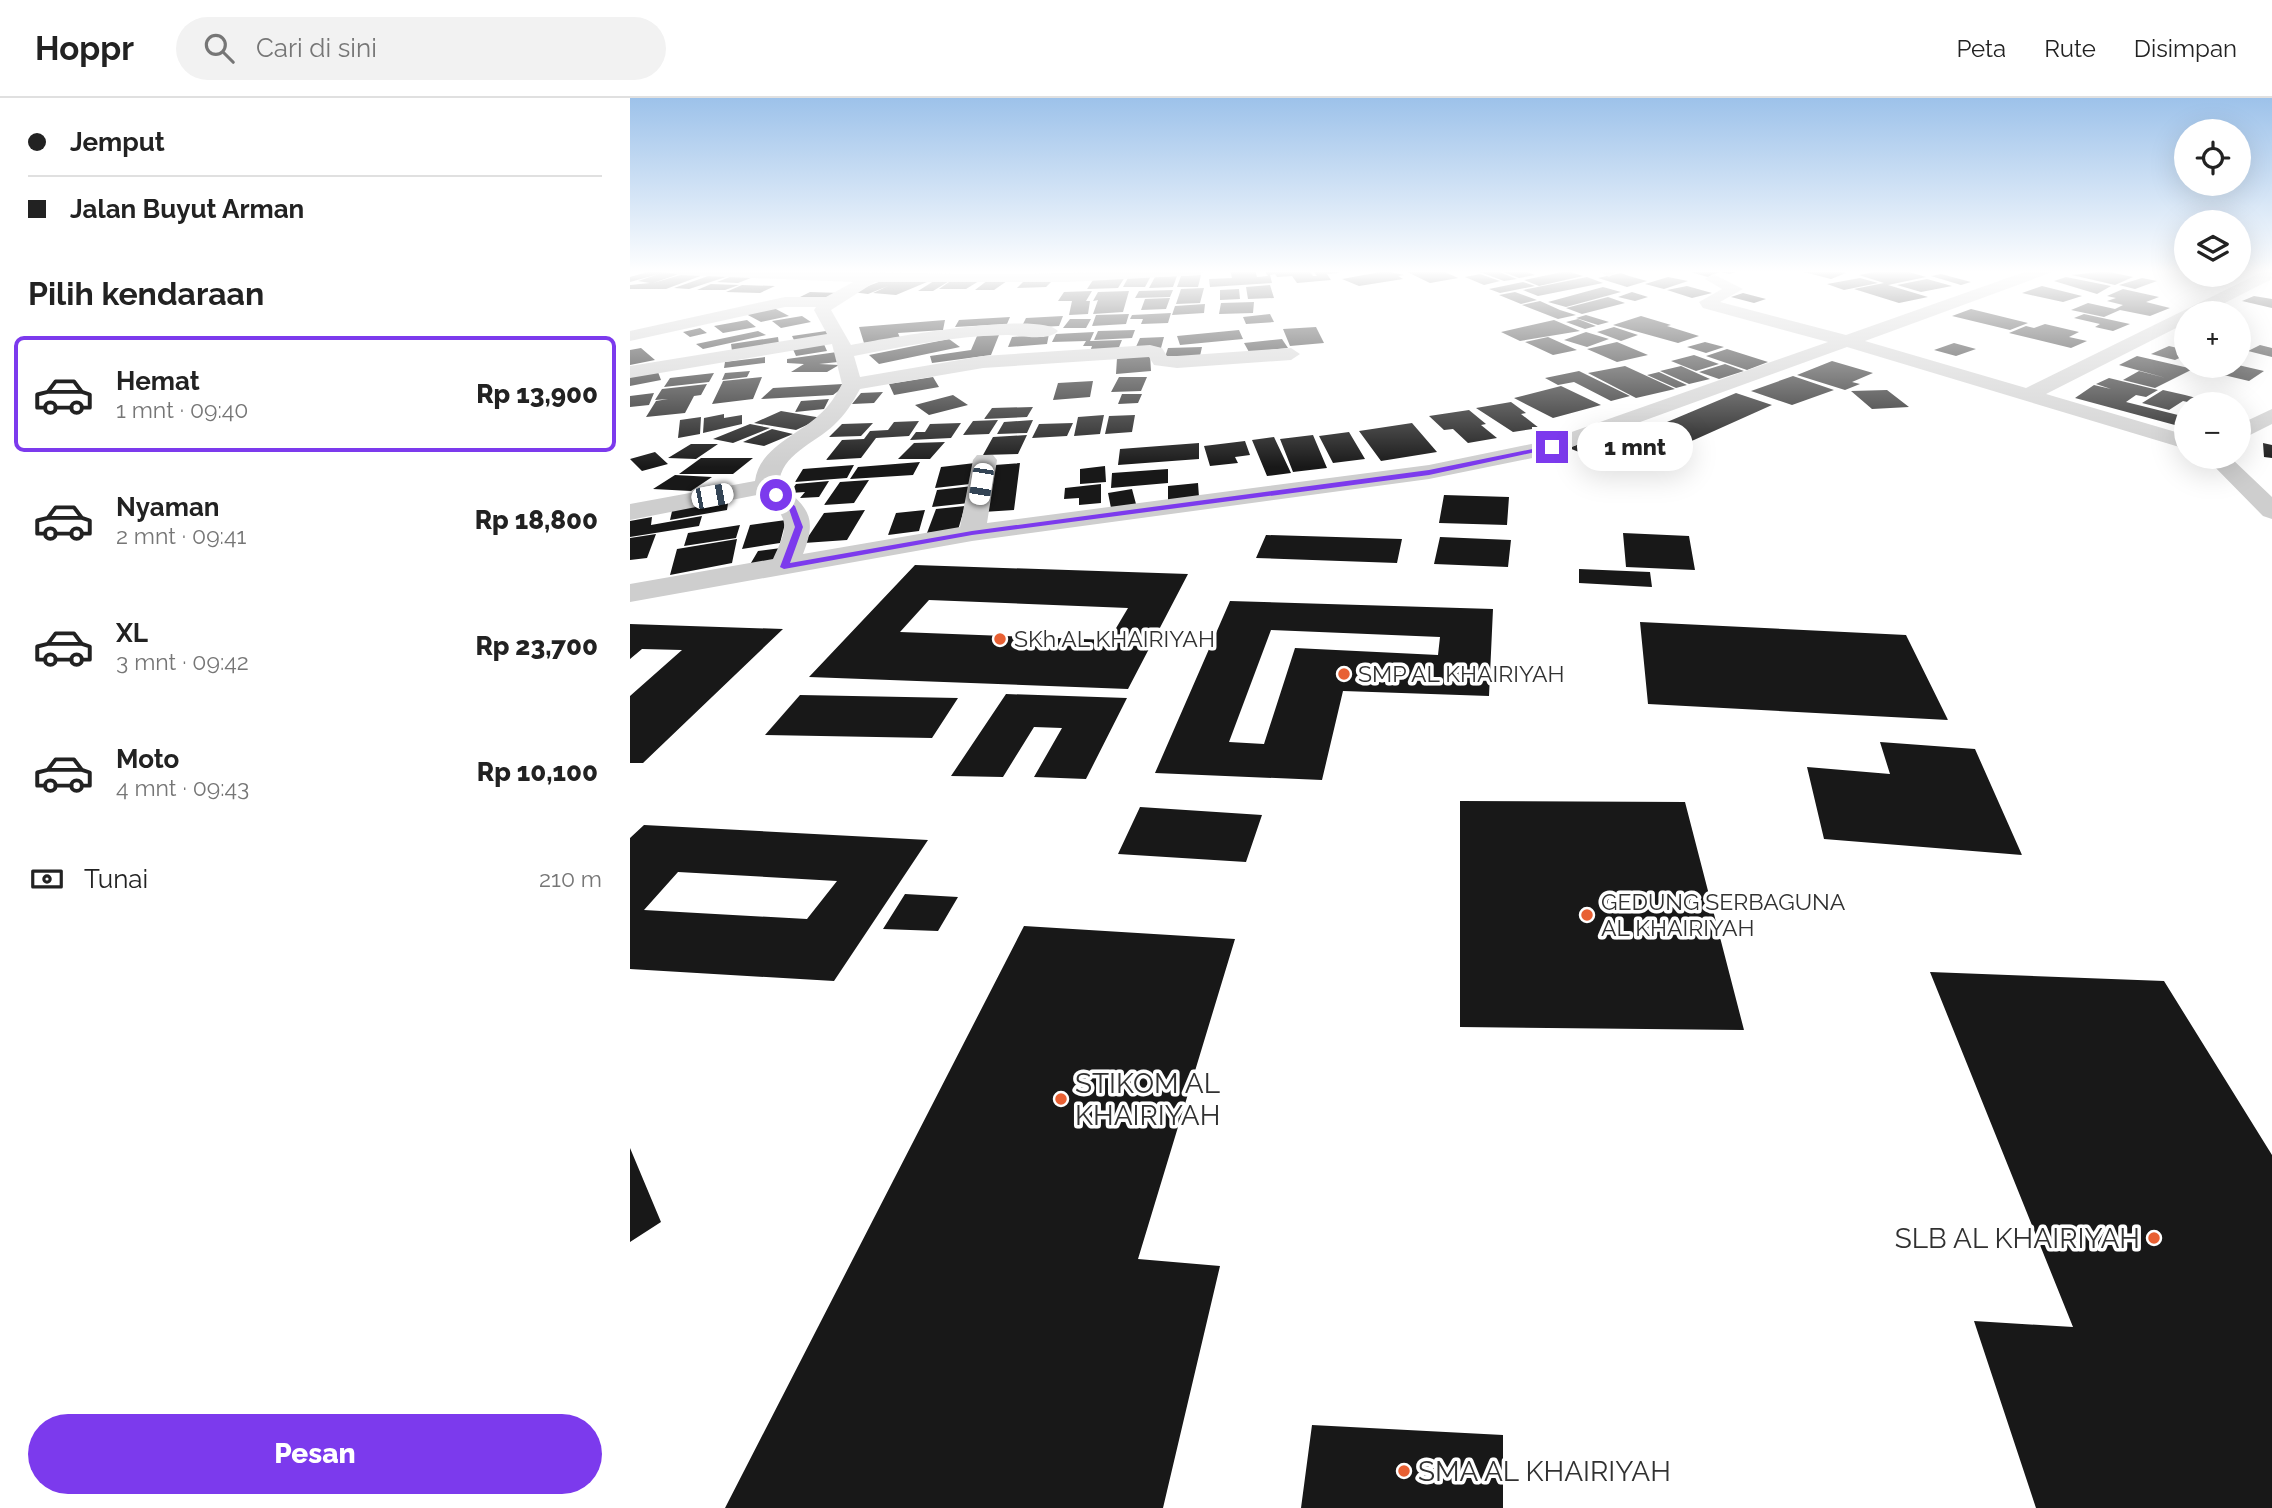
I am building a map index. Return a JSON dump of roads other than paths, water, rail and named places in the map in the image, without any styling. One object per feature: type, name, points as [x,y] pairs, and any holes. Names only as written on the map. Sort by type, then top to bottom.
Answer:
[{"type":"street","points":[[836,336],[852,384]]},
{"type":"street","points":[[630,372],[685,361],[926,336]]},
{"type":"street","points":[[1824,336],[2174,439]]},
{"type":"street","points":[[630,593],[972,533],[1429,472],[1552,447],[1864,336]]},
{"type":"street","points":[[2028,396],[2147,336]]},
{"type":"street","points":[[767,486],[768,469],[777,458],[829,418],[852,384],[984,362],[1150,351],[1155,352],[1161,361],[1177,362],[1292,354]]},
{"type":"street","points":[[2251,426],[2272,415]]},
{"type":"street","points":[[972,533],[985,460]]},
{"type":"street","points":[[2229,469],[2272,511]]},
{"type":"street","points":[[767,486],[792,508],[797,517],[799,527],[784,567]]},
{"type":"street","points":[[630,512],[767,486]]},
{"type":"place","name":"SKh AL KHAIRIYAH","points":[[1000,639]]},
{"type":"place","name":"SMP AL KHAIRIYAH","points":[[1344,674]]},
{"type":"place","name":"GEDUNG SERBAGUNA AL KHAIRIYAH","points":[[1587,915]]},
{"type":"place","name":"STIKOM AL KHAIRIYAH","points":[[1061,1099]]},
{"type":"place","name":"SLB AL KHAIRIYAH","points":[[2154,1238]]},
{"type":"place","name":"SMA AL KHAIRIYAH","points":[[1404,1471]]}]
